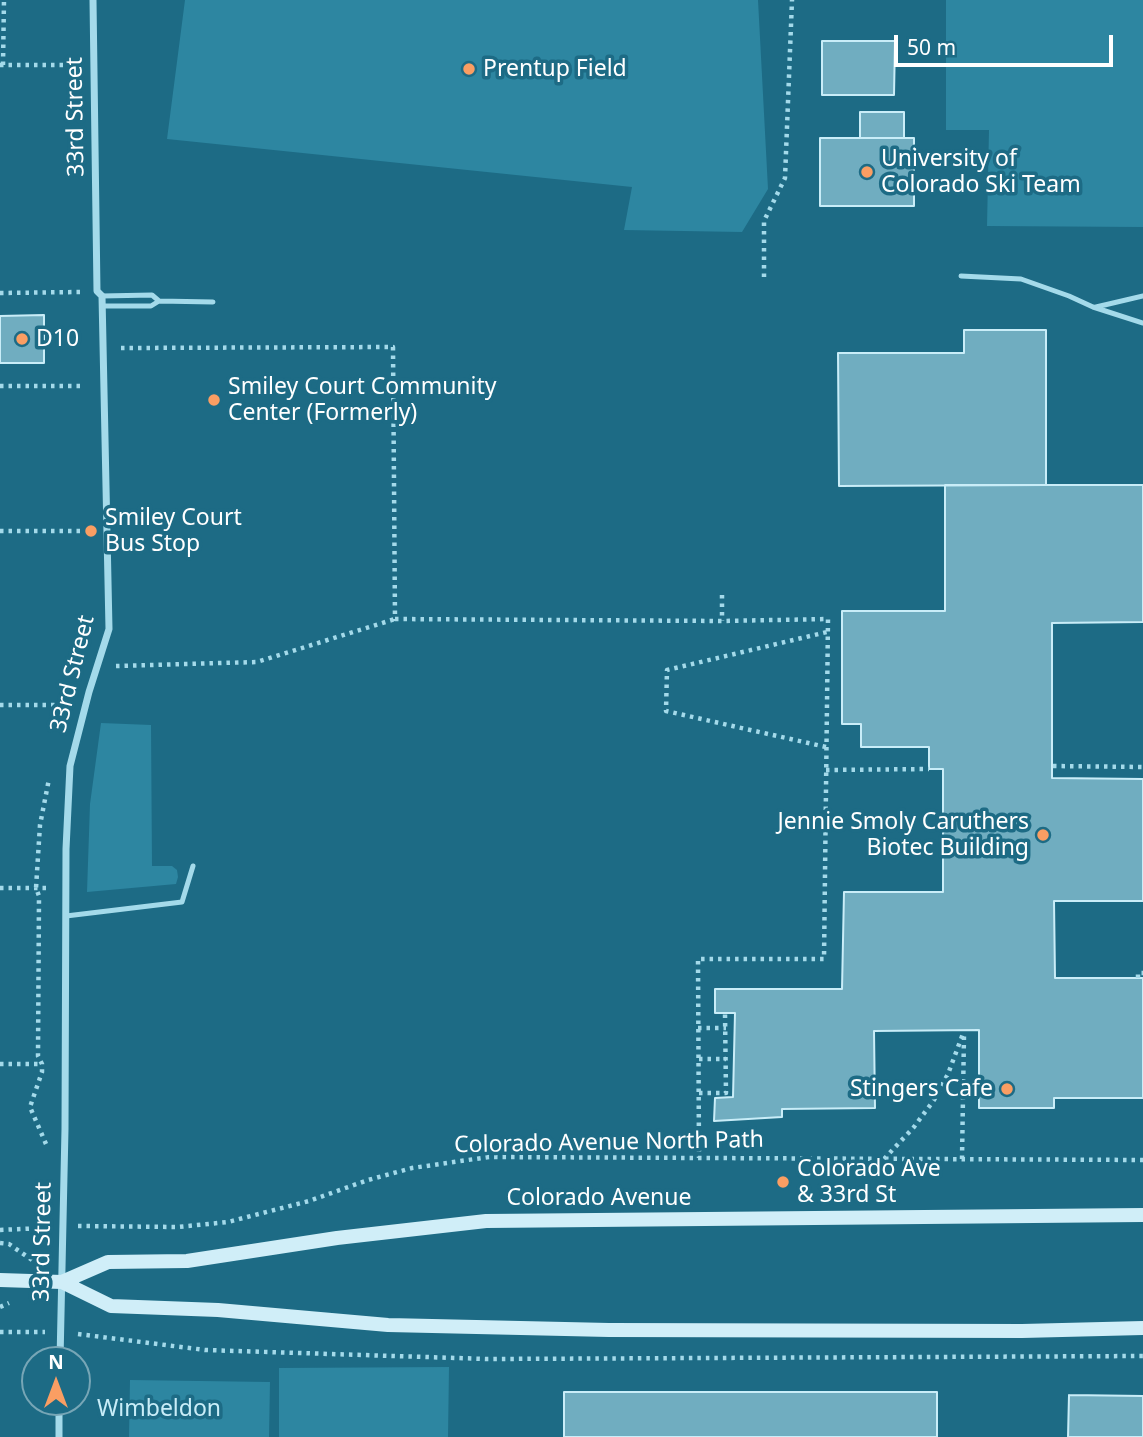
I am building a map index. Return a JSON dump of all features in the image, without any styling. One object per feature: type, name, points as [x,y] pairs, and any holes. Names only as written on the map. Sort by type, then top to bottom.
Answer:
[{"type":"main road","name":"Colorado Avenue","points":[[62,1282],[108,1262],[187,1261],[337,1238],[485,1221],[1143,1215]]},
{"type":"main road","name":"Colorado Avenue","points":[[0,1280],[62,1282],[111,1306],[218,1310],[388,1325],[610,1330],[1021,1331],[1143,1328]]},
{"type":"street","name":"33rd Street","points":[[60,1346],[70,766],[109,629],[103,306],[100,294],[93,0]]},
{"type":"street","points":[[58,1437],[59,1416]]},
{"type":"lane","points":[[961,276],[1021,279],[1143,323]]},
{"type":"lane","points":[[100,294],[152,295],[159,301]]},
{"type":"lane","points":[[1093,307],[1143,296]]},
{"type":"lane","points":[[103,306],[150,306],[159,301],[214,302]]},
{"type":"lane","points":[[66,916],[182,902],[193,866]]},
{"type":"path","points":[[4,0],[2,65],[94,65]]},
{"type":"path","points":[[764,277],[764,221],[785,178],[792,0]]},
{"type":"path","points":[[0,293],[100,294]]},
{"type":"path","points":[[103,348],[393,347],[396,619]]},
{"type":"path","points":[[0,386],[85,386]]},
{"type":"path","points":[[0,530],[107,531]]},
{"type":"path","points":[[722,594],[722,621]]},
{"type":"path","points":[[97,667],[257,662],[396,619],[828,619],[824,959],[698,959],[699,1158]]},
{"type":"path","points":[[827,632],[667,670],[666,711],[827,747]]},
{"type":"path","points":[[0,705],[63,705]]},
{"type":"path","points":[[1053,766],[1143,767]]},
{"type":"path","points":[[827,770],[929,769]]},
{"type":"path","points":[[0,888],[66,889]]},
{"type":"path","points":[[1138,978],[1138,973],[1143,973]]},
{"type":"path","points":[[699,1093],[726,1093],[725,1013]]},
{"type":"path","points":[[698,1028],[726,1028]]},
{"type":"path","points":[[884,1159],[914,1127],[934,1100],[948,1074],[964,1031],[962,1159]]},
{"type":"path","points":[[699,1059],[726,1059]]},
{"type":"path","points":[[0,1064],[42,1064]]},
{"type":"path","points":[[963,1097],[979,1097]]},
{"type":"path","name":"Colorado Avenue North Path","points":[[0,1230],[63,1226],[178,1227],[228,1222],[419,1166],[489,1157],[1143,1160]]},
{"type":"path","points":[[0,1243],[9,1244]]},
{"type":"path","points":[[0,1332],[60,1332],[205,1350],[488,1359],[1143,1356]]},
{"type":"green space","name":"Prentup Field","points":[[185,0],[758,0],[768,189],[742,232],[624,230],[632,187],[167,139]]},
{"type":"green space","points":[[946,0],[1143,0],[1143,227],[987,226],[989,130],[946,130]]},
{"type":"green space","points":[[101,723],[151,725],[152,866],[172,866],[177,870],[176,884],[87,892],[90,804]]},
{"type":"green space","points":[[449,1367],[448,1437],[279,1437],[279,1368]]},
{"type":"green space","name":"Wimbeldon","points":[[130,1380],[270,1382],[269,1437],[129,1437]]},
{"type":"building","points":[[822,41],[895,41],[894,95],[822,95]]},
{"type":"building","points":[[860,112],[904,112],[904,138],[860,138]]},
{"type":"building","name":"University of Colorado Ski Team","points":[[820,138],[914,138],[914,206],[820,206]]},
{"type":"building","name":"D10","points":[[44,315],[44,363],[0,363],[0,316]]},
{"type":"building","points":[[964,330],[1046,330],[1046,485],[839,486],[838,353],[964,353]]},
{"type":"building","name":"Jennie Smoly Caruthers Biotec Building","points":[[945,485],[1143,485],[1143,622],[1052,623],[1052,778],[1143,779],[1143,901],[1054,901],[1055,978],[1143,978],[1143,1098],[1054,1098],[1054,1108],[979,1108],[979,1030],[874,1031],[875,1108],[782,1109],[782,1117],[714,1121],[715,1098],[733,1097],[735,1013],[715,1013],[715,989],[842,989],[844,892],[943,892],[943,769],[929,769],[929,747],[861,747],[861,724],[842,724],[842,611],[945,611]]},
{"type":"building","points":[[564,1392],[937,1392],[937,1437],[564,1437]]},
{"type":"building","points":[[1069,1395],[1143,1396],[1143,1437],[1068,1437]]},
{"type":"place","name":"Prentup Field","points":[[469,69]]},
{"type":"place","name":"University of Colorado Ski Team","points":[[867,172]]},
{"type":"place","name":"D10","points":[[22,339]]},
{"type":"place","name":"Smiley Court Community Center (Formerly)","points":[[214,400]]},
{"type":"place","name":"Smiley Court Bus Stop","points":[[91,531]]},
{"type":"place","name":"Jennie Smoly Caruthers Biotec Building","points":[[1043,835]]},
{"type":"place","name":"Stingers Cafe","points":[[1007,1089]]},
{"type":"place","name":"Colorado Ave & 33rd St","points":[[783,1182]]}]
